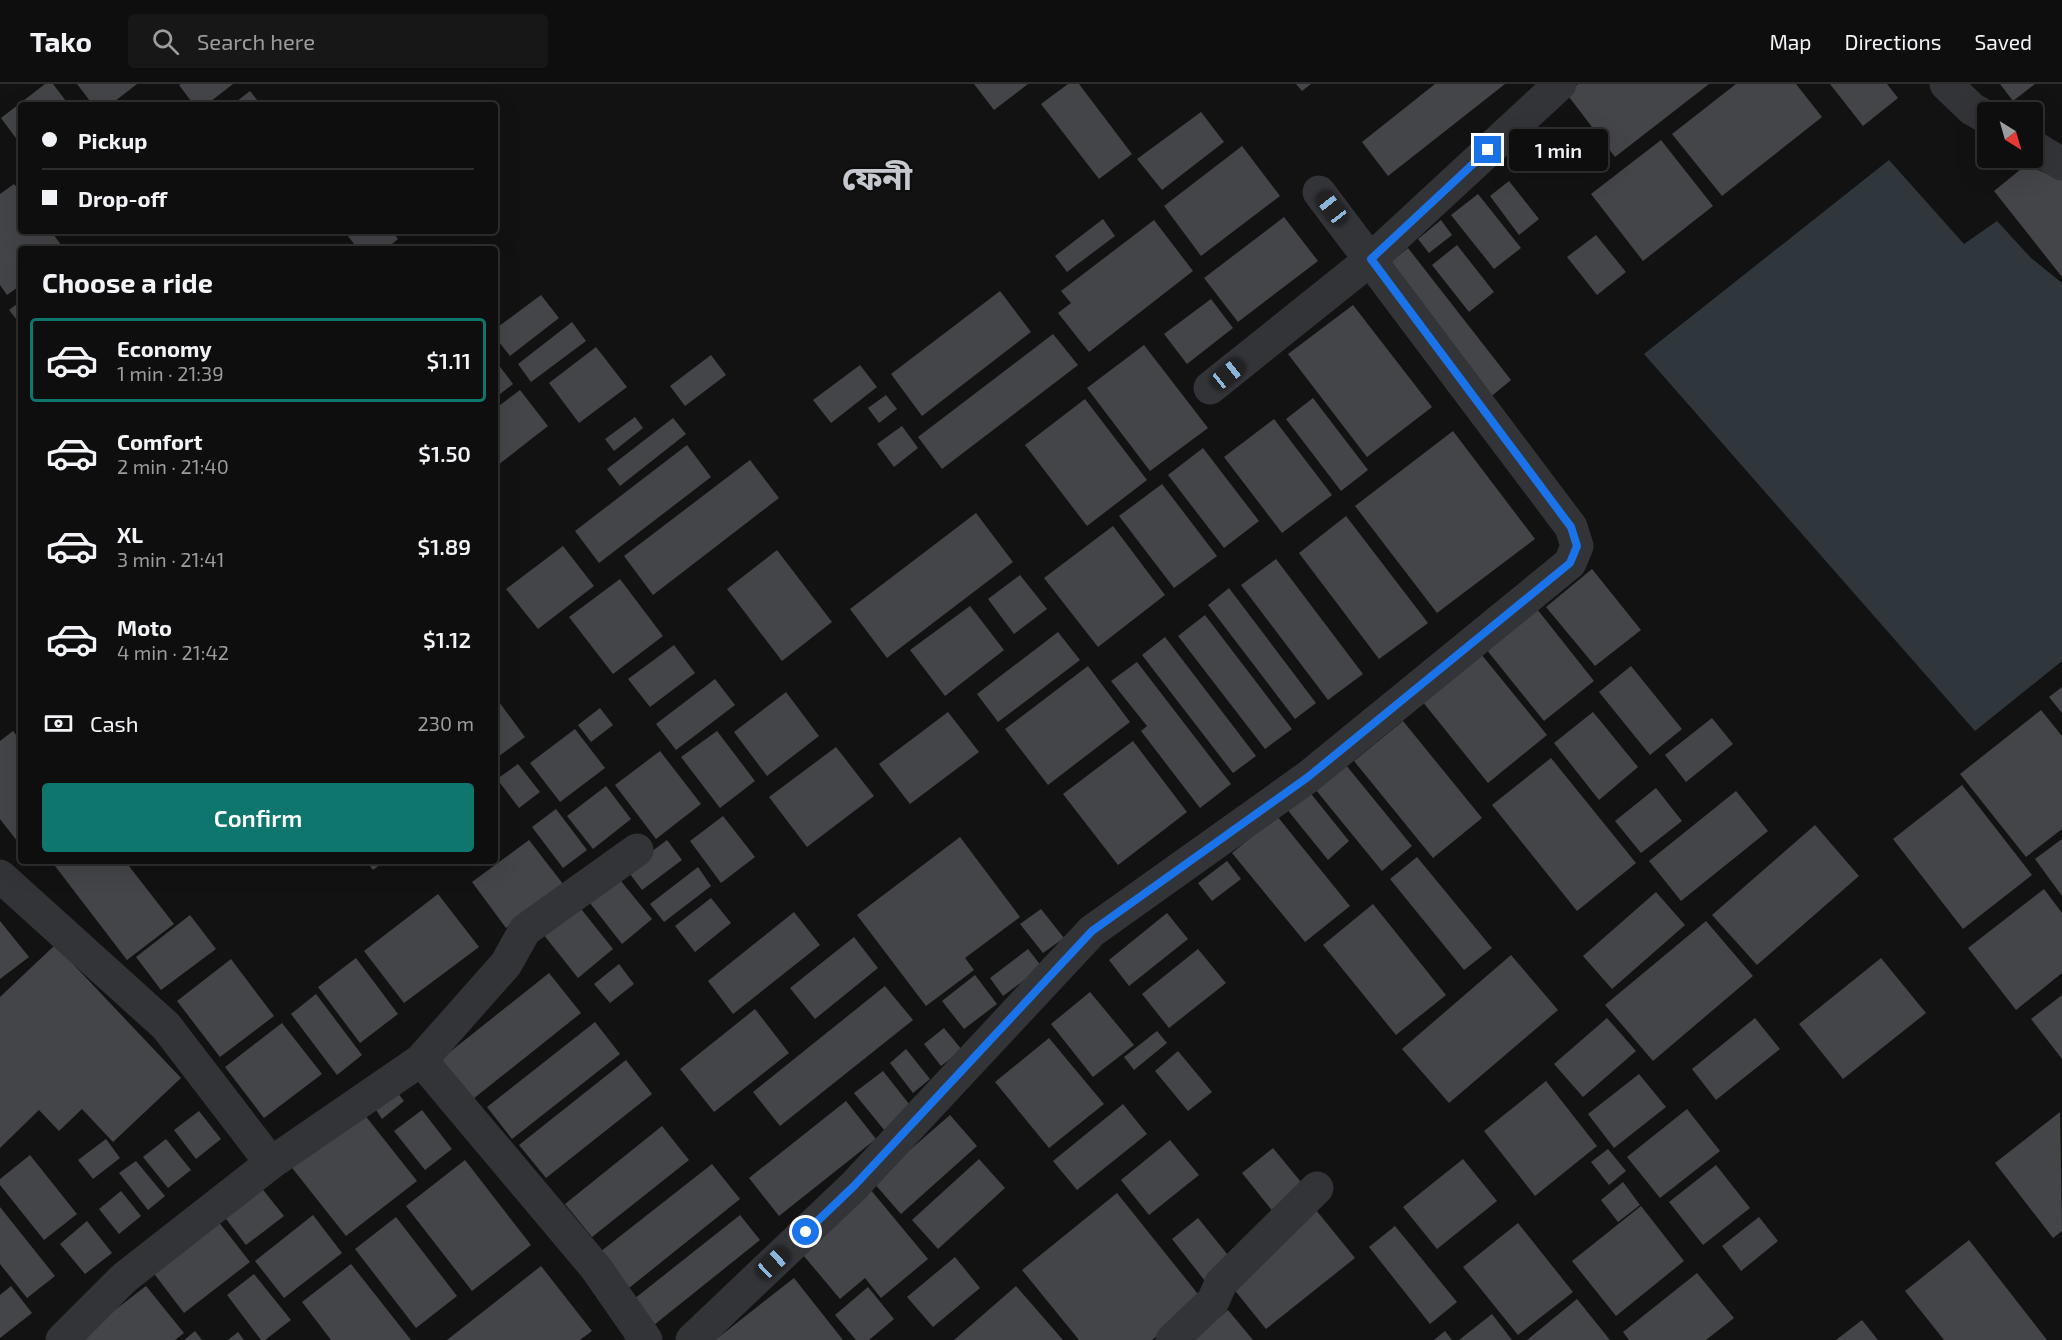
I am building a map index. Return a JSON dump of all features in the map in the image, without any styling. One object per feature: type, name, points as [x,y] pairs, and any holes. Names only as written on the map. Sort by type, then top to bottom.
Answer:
[{"type":"street","points":[[1210,388],[1371,259],[1560,84]]},
{"type":"street","points":[[1946,84],[1977,112]]},
{"type":"street","points":[[2043,153],[2062,164]]},
{"type":"street","points":[[692,1340],[854,1186],[1092,931],[1308,777],[1570,563],[1577,546],[1571,527],[1319,192]]},
{"type":"street","points":[[62,1340],[124,1278],[271,1163],[421,1060],[506,964],[525,930],[637,850]]},
{"type":"street","points":[[0,876],[166,1026],[271,1163]]},
{"type":"street","points":[[421,1060],[596,1268],[646,1340]]},
{"type":"street","points":[[1172,1340],[1213,1301],[1221,1283],[1317,1188]]},
{"type":"shaded area","points":[[1889,160],[1964,244],[1997,221],[2031,258],[2062,283],[2062,661],[1975,731],[1644,354]]},
{"type":"building","points":[[45,84],[53,84],[67,102],[22,102]]},
{"type":"building","points":[[77,84],[137,84],[114,102],[91,102]]},
{"type":"building","points":[[233,84],[210,102],[192,102],[179,85]]},
{"type":"building","points":[[974,84],[1028,84],[994,110]]},
{"type":"building","points":[[1068,84],[1079,84],[1132,154],[1099,179],[1041,104]]},
{"type":"building","points":[[1296,84],[1311,84],[1302,91]]},
{"type":"building","points":[[1435,84],[1505,84],[1388,176],[1362,142]]},
{"type":"building","points":[[1578,84],[1709,84],[1615,157],[1566,93]]},
{"type":"building","points":[[1736,84],[1796,84],[1822,117],[1722,196],[1672,134]]},
{"type":"building","points":[[1830,84],[1887,84],[1898,98],[1863,126]]},
{"type":"building","points":[[2000,84],[2035,84],[2013,101]]},
{"type":"building","points":[[250,91],[259,102],[236,102]]},
{"type":"building","points":[[18,105],[18,141],[1,118]]},
{"type":"building","points":[[1201,112],[1224,142],[1162,190],[1137,159]]},
{"type":"building","points":[[1661,140],[1713,206],[1643,261],[1591,194]]},
{"type":"building","points":[[1242,146],[1280,196],[1201,256],[1164,206]]},
{"type":"building","points":[[2022,168],[2033,168],[2062,180],[2062,277],[1994,191]]},
{"type":"building","points":[[1509,181],[1539,219],[1519,235],[1490,196]]},
{"type":"building","points":[[14,184],[18,189],[18,234],[53,234],[62,246],[18,246],[18,287],[7,295],[0,285],[0,194]]},
{"type":"building","points":[[1478,194],[1521,248],[1494,269],[1451,215]]},
{"type":"building","points":[[1284,217],[1318,261],[1238,322],[1204,278]]},
{"type":"building","points":[[1103,219],[1115,236],[1067,272],[1055,256]]},
{"type":"building","points":[[1154,220],[1193,271],[1089,352],[1058,313],[1071,303],[1061,291]]},
{"type":"building","points":[[1441,220],[1452,235],[1429,253],[1418,239]]},
{"type":"building","points":[[346,234],[394,234],[398,239],[390,246],[356,246]]},
{"type":"building","points":[[1596,235],[1626,272],[1597,295],[1567,257]]},
{"type":"building","points":[[1457,245],[1494,292],[1469,312],[1432,265]]},
{"type":"building","points":[[1408,248],[1511,380],[1488,399],[1384,267]]},
{"type":"building","points":[[1000,291],[1031,332],[922,416],[891,374]]},
{"type":"building","points":[[541,295],[559,318],[510,356],[498,341],[498,327]]},
{"type":"building","points":[[1211,299],[1233,328],[1187,364],[1164,334]]},
{"type":"building","points":[[18,303],[18,321],[9,310]]},
{"type":"building","points":[[1353,305],[1432,407],[1367,457],[1288,354]]},
{"type":"building","points":[[572,322],[586,341],[531,382],[518,364]]},
{"type":"building","points":[[1053,334],[1078,365],[942,469],[918,437]]},
{"type":"building","points":[[1144,345],[1208,428],[1150,471],[1087,388]]},
{"type":"building","points":[[596,347],[627,387],[579,423],[549,383]]},
{"type":"building","points":[[711,355],[726,375],[685,406],[670,386]]},
{"type":"building","points":[[498,364],[513,384],[498,396]]},
{"type":"building","points":[[860,365],[877,387],[831,423],[813,400]]},
{"type":"building","points":[[520,390],[548,426],[498,465],[498,407]]},
{"type":"building","points":[[886,395],[897,409],[879,423],[868,408]]},
{"type":"building","points":[[1313,398],[1368,470],[1341,491],[1286,419]]},
{"type":"building","points":[[1085,399],[1147,480],[1087,526],[1025,445]]},
{"type":"building","points":[[635,417],[643,428],[614,451],[605,439]]},
{"type":"building","points":[[673,418],[686,434],[620,486],[607,469]]},
{"type":"building","points":[[1274,419],[1332,495],[1282,533],[1224,457]]},
{"type":"building","points":[[902,426],[918,448],[894,467],[877,444]]},
{"type":"building","points":[[1453,431],[1535,539],[1437,613],[1355,506]]},
{"type":"building","points":[[687,445],[711,477],[599,563],[575,531]]},
{"type":"building","points":[[1203,448],[1259,521],[1224,548],[1168,475]]},
{"type":"building","points":[[750,460],[779,498],[653,595],[624,556]]},
{"type":"building","points":[[1162,484],[1217,556],[1174,588],[1119,516]]},
{"type":"building","points":[[976,513],[1013,562],[887,658],[850,609]]},
{"type":"building","points":[[1346,516],[1428,623],[1379,659],[1299,553]]},
{"type":"building","points":[[1113,526],[1165,595],[1098,647],[1044,578]]},
{"type":"building","points":[[563,546],[594,586],[538,629],[506,589]]},
{"type":"building","points":[[777,550],[832,622],[782,661],[727,589]]},
{"type":"building","points":[[1276,559],[1363,674],[1328,700],[1241,585]]},
{"type":"building","points":[[1592,569],[1641,630],[1595,666],[1546,607]]},
{"type":"building","points":[[1020,575],[1047,609],[1014,634],[988,599]]},
{"type":"building","points":[[620,579],[663,636],[613,674],[569,617]]},
{"type":"building","points":[[1229,588],[1316,703],[1295,719],[1208,605]]},
{"type":"building","points":[[970,606],[1004,650],[945,696],[910,650]]},
{"type":"building","points":[[1537,609],[1594,681],[1544,721],[1486,649]]},
{"type":"building","points":[[1205,615],[1292,729],[1265,749],[1178,636]]},
{"type":"building","points":[[1058,632],[1080,660],[998,722],[977,694]]},
{"type":"building","points":[[1165,637],[1256,756],[1233,773],[1142,655]]},
{"type":"building","points":[[674,645],[695,673],[650,707],[628,679]]},
{"type":"building","points":[[1481,654],[1547,735],[1488,783],[1422,701]]},
{"type":"building","points":[[1137,662],[1231,784],[1200,808],[1141,731],[1147,726],[1111,681]]},
{"type":"building","points":[[1088,666],[1130,722],[1048,785],[1005,729]]},
{"type":"building","points":[[1631,666],[1682,729],[1650,755],[1599,692]]},
{"type":"building","points":[[715,679],[735,705],[676,750],[656,724]]},
{"type":"building","points":[[2062,687],[2062,713],[2049,697]]},
{"type":"building","points":[[786,692],[819,736],[767,776],[734,732]]},
{"type":"building","points":[[498,703],[525,737],[498,757]]},
{"type":"building","points":[[600,708],[613,725],[591,742],[578,725]]},
{"type":"building","points":[[2041,710],[2062,736],[2062,829],[2026,857],[1960,774]]},
{"type":"building","points":[[948,712],[979,752],[910,804],[879,764]]},
{"type":"building","points":[[1593,712],[1638,767],[1599,800],[1554,743]]},
{"type":"building","points":[[1712,718],[1733,744],[1686,782],[1665,755]]},
{"type":"building","points":[[1403,721],[1482,818],[1433,858],[1354,761]]},
{"type":"building","points":[[575,729],[605,768],[560,802],[530,763]]},
{"type":"building","points":[[13,731],[18,737],[18,842],[0,819],[0,741]]},
{"type":"building","points":[[717,731],[755,781],[720,808],[681,757]]},
{"type":"building","points":[[1133,741],[1187,812],[1118,865],[1063,794]]},
{"type":"building","points":[[836,747],[874,796],[807,847],[769,797]]},
{"type":"building","points":[[660,751],[701,804],[656,839],[615,785]]},
{"type":"building","points":[[1551,758],[1636,863],[1577,911],[1492,805]]},
{"type":"building","points":[[1341,759],[1412,846],[1382,871],[1311,784]]},
{"type":"building","points":[[518,764],[540,792],[519,808],[498,778]]},
{"type":"building","points":[[1962,785],[2032,875],[1963,929],[1893,839]]},
{"type":"building","points":[[606,786],[631,819],[593,849],[567,816]]},
{"type":"building","points":[[1656,788],[1682,821],[1641,853],[1615,821]]},
{"type":"building","points":[[1308,790],[1349,841],[1328,860],[1286,808]]},
{"type":"building","points":[[1736,791],[1768,831],[1681,901],[1649,861]]},
{"type":"building","points":[[556,809],[587,850],[563,868],[532,827]]},
{"type":"building","points":[[723,816],[755,857],[721,883],[690,841]]},
{"type":"building","points":[[1277,816],[1350,906],[1305,942],[1232,853]]},
{"type":"building","points":[[1815,825],[1859,876],[1757,965],[1712,915]]},
{"type":"building","points":[[960,837],[1020,917],[965,958],[974,970],[926,1006],[857,915]]},
{"type":"building","points":[[2062,839],[2062,896],[2035,859]]},
{"type":"building","points":[[529,840],[563,884],[506,928],[472,882]]},
{"type":"building","points":[[667,840],[682,860],[642,890],[627,870]]},
{"type":"building","points":[[1417,857],[1492,948],[1464,970],[1390,879]]},
{"type":"building","points":[[1227,861],[1241,879],[1212,901],[1198,883]]},
{"type":"building","points":[[58,864],[127,864],[174,924],[127,960],[55,866]]},
{"type":"building","points":[[368,864],[381,864],[373,870]]},
{"type":"building","points":[[698,867],[711,886],[664,922],[650,904]]},
{"type":"building","points":[[616,875],[652,919],[622,944],[586,898]]},
{"type":"building","points":[[2044,889],[2062,913],[2062,973],[2016,1010],[1968,948]]},
{"type":"building","points":[[1656,892],[1685,925],[1612,989],[1583,956]]},
{"type":"building","points":[[438,894],[479,947],[404,1003],[364,951]]},
{"type":"building","points":[[711,898],[731,923],[695,952],[675,926]]},
{"type":"building","points":[[574,900],[613,949],[578,978],[539,929]]},
{"type":"building","points":[[1373,904],[1446,995],[1396,1035],[1323,945]]},
{"type":"building","points":[[1041,909],[1064,938],[1043,953],[1020,924]]},
{"type":"building","points":[[794,912],[820,945],[733,1014],[708,981]]},
{"type":"building","points":[[1167,913],[1188,939],[1129,986],[1109,960]]},
{"type":"building","points":[[190,915],[216,949],[161,990],[136,957]]},
{"type":"building","points":[[0,921],[29,957],[0,979]]},
{"type":"building","points":[[1706,921],[1753,976],[1653,1061],[1605,1005]]},
{"type":"building","points":[[854,937],[878,968],[815,1019],[790,988]]},
{"type":"building","points":[[55,945],[181,1078],[113,1142],[82,1109],[59,1131],[39,1110],[0,1148],[0,997]]},
{"type":"building","points":[[1028,949],[1042,967],[1003,996],[990,978]]},
{"type":"building","points":[[1198,949],[1226,983],[1169,1028],[1142,994]]},
{"type":"building","points":[[1511,955],[1558,1010],[1449,1103],[1402,1049]]},
{"type":"building","points":[[356,958],[398,1014],[360,1043],[318,987]]},
{"type":"building","points":[[1881,958],[1926,1013],[1843,1079],[1799,1024]]},
{"type":"building","points":[[231,959],[274,1016],[220,1057],[177,1001]]},
{"type":"building","points":[[619,964],[634,984],[610,1003],[594,984]]},
{"type":"building","points":[[549,973],[581,1013],[473,1099],[441,1059]]},
{"type":"building","points":[[975,975],[997,1004],[964,1029],[942,1001]]},
{"type":"building","points":[[885,986],[913,1020],[780,1126],[753,1092]]},
{"type":"building","points":[[1090,992],[1134,1045],[1093,1077],[1051,1024]]},
{"type":"building","points":[[316,994],[362,1055],[337,1075],[291,1014]]},
{"type":"building","points":[[2062,995],[2062,1059],[2031,1019]]},
{"type":"building","points":[[755,1009],[789,1053],[714,1112],[680,1069]]},
{"type":"building","points":[[1607,1018],[1636,1051],[1583,1097],[1554,1064]]},
{"type":"building","points":[[1755,1018],[1780,1049],[1716,1100],[1692,1069]]},
{"type":"building","points":[[595,1022],[620,1054],[512,1139],[487,1107]]},
{"type":"building","points":[[282,1023],[322,1074],[264,1118],[225,1067]]},
{"type":"building","points":[[944,1028],[962,1050],[941,1066],[924,1044]]},
{"type":"building","points":[[1157,1031],[1167,1043],[1134,1070],[1124,1057]]},
{"type":"building","points":[[1049,1038],[1104,1104],[1049,1148],[995,1082]]},
{"type":"building","points":[[906,1049],[930,1079],[913,1093],[890,1063]]},
{"type":"building","points":[[1178,1051],[1212,1092],[1188,1111],[1155,1071]]},
{"type":"building","points":[[626,1060],[652,1094],[546,1178],[519,1145]]},
{"type":"building","points":[[883,1071],[913,1109],[885,1131],[854,1093]]},
{"type":"building","points":[[1639,1074],[1666,1107],[1614,1148],[1588,1114]]},
{"type":"building","points":[[1546,1081],[1597,1146],[1535,1196],[1484,1131]]},
{"type":"building","points":[[393,1087],[404,1101],[382,1119],[372,1104]]},
{"type":"building","points":[[846,1101],[876,1139],[779,1216],[749,1178]]},
{"type":"building","points":[[1123,1104],[1147,1134],[1077,1190],[1053,1161]]},
{"type":"building","points":[[360,1109],[417,1181],[346,1236],[289,1164]]},
{"type":"building","points":[[1687,1109],[1720,1151],[1660,1198],[1627,1157]]},
{"type":"building","points":[[422,1110],[452,1149],[425,1170],[394,1131]]},
{"type":"building","points":[[199,1111],[221,1139],[196,1159],[174,1130]]},
{"type":"building","points":[[2060,1112],[2062,1231],[2053,1238],[1995,1163]]},
{"type":"building","points":[[950,1115],[977,1146],[901,1214],[873,1182]]},
{"type":"building","points":[[662,1126],[689,1160],[592,1237],[565,1204]]},
{"type":"building","points":[[106,1139],[120,1158],[93,1179],[78,1160]]},
{"type":"building","points":[[166,1139],[191,1170],[168,1188],[143,1157]]},
{"type":"building","points":[[1170,1140],[1199,1175],[1149,1215],[1121,1180]]},
{"type":"building","points":[[1273,1148],[1305,1187],[1274,1213],[1242,1173]]},
{"type":"building","points":[[1608,1149],[1626,1171],[1609,1185],[1591,1162]]},
{"type":"building","points":[[30,1155],[77,1214],[44,1240],[0,1185],[0,1179]]},
{"type":"building","points":[[979,1159],[1005,1188],[938,1249],[912,1220]]},
{"type":"building","points":[[1463,1159],[1497,1201],[1437,1249],[1403,1207]]},
{"type":"building","points":[[465,1160],[531,1245],[472,1291],[406,1206]]},
{"type":"building","points":[[136,1161],[165,1196],[148,1210],[119,1173]]},
{"type":"building","points":[[712,1164],[740,1199],[629,1288],[600,1252]]},
{"type":"building","points":[[1716,1165],[1750,1208],[1703,1245],[1669,1202]]},
{"type":"building","points":[[1623,1182],[1640,1205],[1618,1222],[1601,1200]]},
{"type":"building","points":[[260,1186],[284,1216],[246,1245],[223,1215]]},
{"type":"building","points":[[870,1189],[928,1259],[881,1298],[865,1278],[840,1299],[798,1249]]},
{"type":"building","points":[[121,1191],[141,1216],[119,1234],[99,1209]]},
{"type":"building","points":[[1117,1193],[1202,1299],[1152,1340],[1079,1340],[1022,1270]]},
{"type":"building","points":[[1641,1206],[1684,1261],[1616,1316],[1572,1261]]},
{"type":"building","points":[[0,1207],[55,1276],[27,1298],[0,1264]]},
{"type":"building","points":[[1316,1210],[1355,1258],[1266,1329],[1228,1282]]},
{"type":"building","points":[[313,1215],[342,1253],[284,1298],[255,1261]]},
{"type":"building","points":[[740,1215],[760,1240],[654,1325],[634,1299]]},
{"type":"building","points":[[214,1216],[250,1262],[184,1313],[149,1267]]},
{"type":"building","points":[[396,1217],[457,1296],[416,1328],[355,1249]]},
{"type":"building","points":[[1759,1217],[1778,1241],[1741,1271],[1722,1246]]},
{"type":"building","points":[[1198,1218],[1232,1260],[1205,1281],[1172,1239]]},
{"type":"building","points":[[87,1221],[112,1253],[85,1274],[60,1244]]},
{"type":"building","points":[[1518,1223],[1573,1292],[1518,1335],[1463,1267]]},
{"type":"building","points":[[1395,1226],[1457,1302],[1430,1324],[1369,1247]]},
{"type":"building","points":[[1969,1240],[2047,1340],[1944,1340],[1905,1291]]},
{"type":"building","points":[[955,1257],[980,1288],[933,1327],[907,1297]]},
{"type":"building","points":[[351,1264],[411,1340],[331,1340],[302,1302]]},
{"type":"building","points":[[541,1266],[592,1331],[580,1340],[447,1340]]},
{"type":"building","points":[[1697,1273],[1734,1318],[1706,1340],[1629,1340],[1623,1332]]},
{"type":"building","points":[[254,1274],[291,1320],[265,1340],[261,1340],[227,1295]]},
{"type":"building","points":[[794,1278],[843,1340],[715,1340]]},
{"type":"building","points":[[11,1286],[32,1313],[0,1338],[0,1295]]},
{"type":"building","points":[[146,1286],[184,1333],[175,1340],[76,1340]]},
{"type":"building","points":[[1016,1286],[1063,1340],[954,1340]]},
{"type":"building","points":[[868,1287],[894,1319],[869,1340],[856,1340],[835,1315]]},
{"type":"building","points":[[1577,1299],[1610,1340],[1527,1340]]},
{"type":"building","points":[[1228,1310],[1253,1340],[1192,1340]]},
{"type":"building","points":[[1492,1314],[1512,1340],[1459,1340]]},
{"type":"building","points":[[1862,1320],[1878,1340],[1836,1340]]},
{"type":"building","points":[[195,1331],[202,1340],[184,1340]]},
{"type":"building","points":[[1445,1331],[1452,1340],[1434,1340]]},
{"type":"building","points":[[238,1332],[244,1340],[228,1340]]},
{"type":"district","name":"ফেনী","points":[[877,178]]},
{"type":"route","points":[[806,1232],[854,1186],[1092,931],[1308,777],[1570,563],[1577,546],[1571,527],[1371,259],[1488,150]]}]
